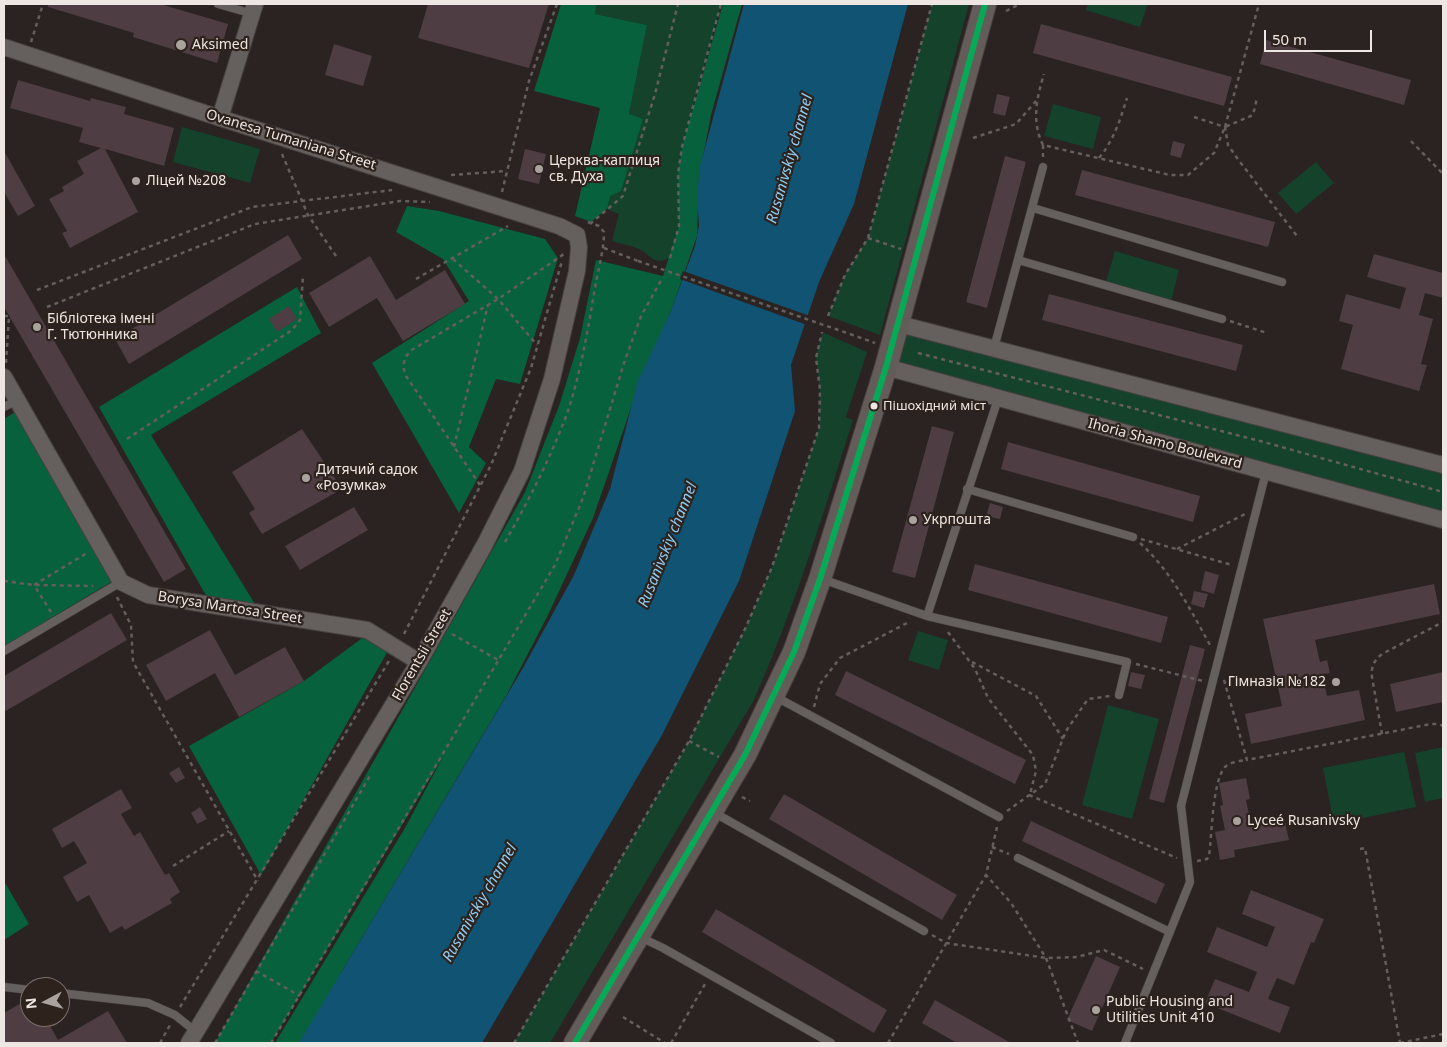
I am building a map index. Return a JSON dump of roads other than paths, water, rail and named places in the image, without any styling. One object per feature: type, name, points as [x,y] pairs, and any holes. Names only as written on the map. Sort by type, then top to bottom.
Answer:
[{"type":"street","points":[[574,1043],[713,812],[775,696],[794,652],[820,578],[886,368],[996,7]]},
{"type":"street","points":[[220,118],[254,9]]},
{"type":"street","name":"Ovanesa Tumaniana Street","points":[[4,47],[559,226],[577,235]]},
{"type":"street","name":"Florentsii Street","points":[[192,1037],[419,662],[484,546],[522,471],[554,370],[577,271],[579,247],[577,235]]},
{"type":"street","points":[[899,324],[1443,465]]},
{"type":"street","name":"Ihoria Shamo Boulevard","points":[[886,368],[1443,520]]},
{"type":"street","points":[[4,378],[11,404],[100,545],[116,584]]},
{"type":"street","name":"Borysa Martosa Street","points":[[116,584],[148,595],[367,630],[419,662]]},
{"type":"lane","points":[[218,4],[254,9]]},
{"type":"lane","points":[[994,349],[1043,167]]},
{"type":"lane","points":[[1032,208],[1282,282]]},
{"type":"lane","points":[[1018,260],[1222,319]]},
{"type":"lane","points":[[927,616],[967,488],[998,399]]},
{"type":"lane","points":[[1125,1043],[1190,882],[1181,806],[1266,472]]},
{"type":"lane","points":[[967,488],[1133,537]]},
{"type":"lane","points":[[820,578],[927,616],[1127,662],[1119,695]]},
{"type":"lane","points":[[4,651],[116,584]]},
{"type":"lane","points":[[775,696],[999,817]]},
{"type":"lane","points":[[713,812],[924,931]]},
{"type":"lane","points":[[1018,858],[1170,932]]},
{"type":"lane","points":[[638,936],[710,974],[831,1043]]},
{"type":"lane","points":[[4,987],[20,989]]},
{"type":"lane","points":[[70,994],[148,1003],[175,1015],[192,1037]]},
{"type":"water","name":"Rusanivskiy channel","points":[[744,4],[908,4],[854,204],[819,282],[791,365],[795,411],[739,581],[662,735],[482,1043],[299,1043],[523,668],[574,575],[610,489],[638,381],[670,313],[695,246],[699,226],[697,196],[700,166]]},
{"type":"place","name":"Aksimed","points":[[181,45]]},
{"type":"place","name":"Церква-каплиця св. Духа","points":[[539,169]]},
{"type":"place","name":"Ліцей №208","points":[[136,181]]},
{"type":"place","name":"Бібліотека імені Г. Тютюнника","points":[[37,327]]},
{"type":"place","name":"Пішохідний міст","points":[[874,406]]},
{"type":"place","name":"Дитячий садок «Розумка»","points":[[306,478]]},
{"type":"place","name":"Укрпошта","points":[[913,520]]},
{"type":"place","name":"Гімназія №182","points":[[1336,682]]},
{"type":"place","name":"Lyceé Rusanivsky","points":[[1237,821]]},
{"type":"place","name":"Public Housing and Utilities Unit 410","points":[[1096,1010]]}]
